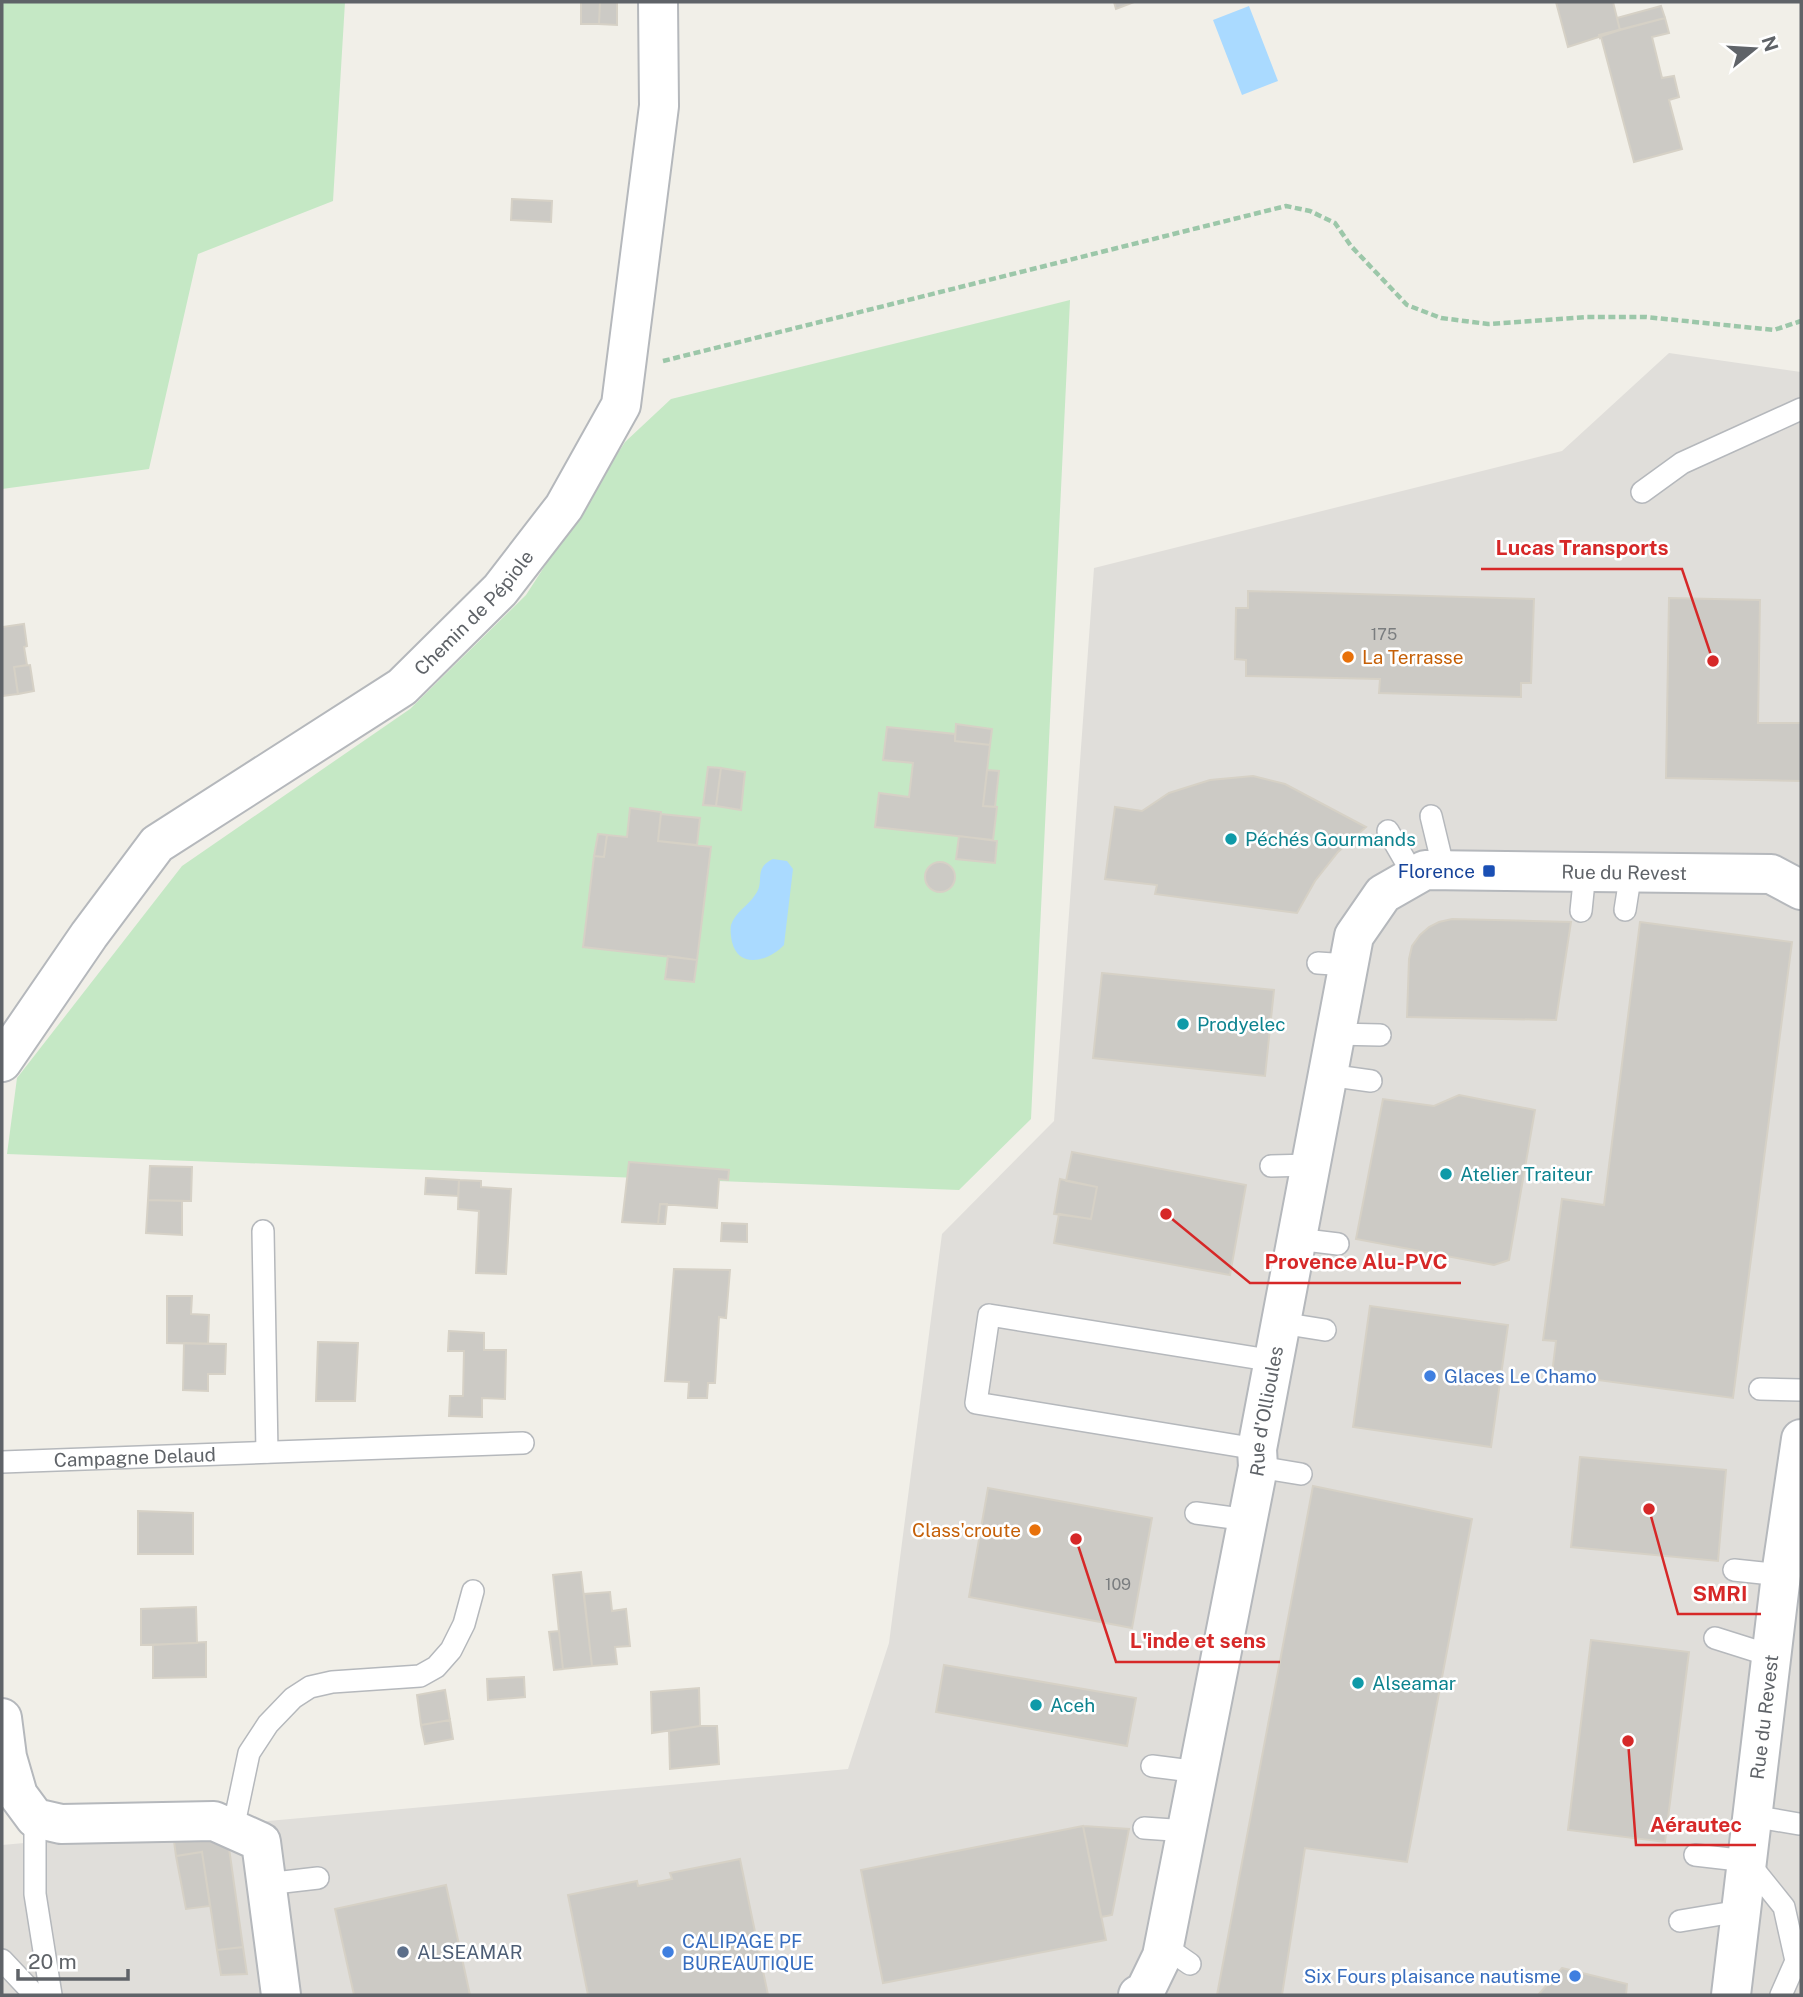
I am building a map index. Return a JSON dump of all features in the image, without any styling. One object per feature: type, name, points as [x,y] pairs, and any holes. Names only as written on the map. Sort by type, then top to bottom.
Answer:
[{"type":"street","name":"Chemin de Pépiole","points":[[2,1062],[89,935],[158,844],[401,687],[500,590],[564,507],[621,405],[659,106],[659,2]]},
{"type":"street","name":"Rue du Revest","points":[[1429,873],[1771,874],[1801,890]]},
{"type":"street","name":"Rue d'Ollioules","points":[[1138,1995],[1145,1991],[1162,1956],[1177,1955],[1187,1831],[1248,1520],[1274,1361],[1335,1034],[1333,964],[1383,894],[1429,873]]},
{"type":"street","name":"Rue du Revest","points":[[1731,1995],[1781,1575],[1801,1439]]},
{"type":"street","points":[[2,1718],[7,1757],[18,1795],[35,1818],[61,1824],[214,1821],[261,1842],[281,1995]]},
{"type":"lane","points":[[1642,492],[1682,463],[1801,409]]},
{"type":"lane","points":[[1429,873],[1430,816]]},
{"type":"lane","points":[[1388,831],[1429,873]]},
{"type":"lane","points":[[1581,911],[1585,872]]},
{"type":"lane","points":[[1625,910],[1631,872]]},
{"type":"lane","points":[[1335,1034],[1380,1035]]},
{"type":"lane","points":[[1328,1075],[1371,1081]]},
{"type":"lane","points":[[1271,1166],[1311,1165]]},
{"type":"lane","points":[[263,1230],[267,1452]]},
{"type":"lane","points":[[1297,1239],[1338,1244]]},
{"type":"lane","points":[[1274,1361],[989,1315],[976,1403],[1258,1458],[1301,1474]]},
{"type":"lane","points":[[1281,1323],[1325,1330]]},
{"type":"lane","points":[[1760,1389],[1801,1390]]},
{"type":"lane","name":"Campagne Delaud","points":[[2,1462],[523,1443]]},
{"type":"lane","points":[[1196,1513],[1248,1520]]},
{"type":"lane","points":[[1734,1570],[1781,1575]]},
{"type":"lane","points":[[233,1829],[249,1753],[268,1724],[293,1698],[310,1687],[332,1682],[420,1676],[436,1667],[451,1650],[464,1624],[473,1591]]},
{"type":"lane","points":[[1715,1638],[1772,1656]]},
{"type":"lane","points":[[1152,1766],[1199,1772]]},
{"type":"lane","points":[[1752,1816],[1799,1824]]},
{"type":"lane","points":[[35,1818],[35,1894],[51,1995]]},
{"type":"lane","points":[[1144,1828],[1187,1831]]},
{"type":"lane","points":[[1695,1855],[1747,1861],[1784,1907],[1796,1961],[1781,1995]]},
{"type":"lane","points":[[266,1884],[318,1878]]},
{"type":"lane","points":[[1681,1921],[1740,1911]]},
{"type":"lane","points":[[2,1960],[35,1995]]},
{"type":"path","points":[[625,371],[1286,206],[1310,211],[1335,223],[1351,246],[1408,304],[1441,318],[1488,324],[1587,317],[1646,317],[1774,330],[1801,321]]},
{"type":"shaded area","points":[[1669,353],[1801,372],[1801,1995],[2,1995],[2,1845],[848,1769],[889,1643],[942,1234],[1054,1121],[1094,568],[1562,451]]},
{"type":"green space","points":[[2,2],[345,2],[333,201],[198,254],[149,469],[2,489]]},
{"type":"green space","points":[[1070,300],[1031,1119],[959,1190],[7,1154],[17,1078],[182,866],[410,709],[526,595],[625,442],[671,399]]},
{"type":"water","points":[[1249,6],[1278,81],[1242,95],[1213,20]]},
{"type":"water","points":[[773,859],[787,861],[793,869],[784,945],[763,958],[755,960],[741,957],[732,940],[731,925],[735,916],[758,890],[763,867]]},
{"type":"building","points":[[581,2],[600,2],[599,24],[581,24]]},
{"type":"building","points":[[600,2],[617,2],[617,25],[599,24]]},
{"type":"building","points":[[1114,2],[1134,2],[1116,9]]},
{"type":"building","points":[[1556,2],[1613,2],[1620,30],[1568,47]]},
{"type":"building","points":[[1661,6],[1665,18],[1620,30],[1617,18]]},
{"type":"building","points":[[1665,18],[1669,33],[1652,37],[1662,78],[1674,76],[1679,97],[1669,100],[1682,149],[1634,162],[1599,35]]},
{"type":"building","points":[[512,199],[552,201],[551,222],[511,220]]},
{"type":"building","points":[[1248,591],[1534,599],[1531,683],[1521,683],[1521,697],[1379,693],[1380,679],[1246,676],[1246,660],[1235,659],[1236,608],[1248,608]]},
{"type":"building","points":[[1669,598],[1760,600],[1758,723],[1801,723],[1801,781],[1666,778]]},
{"type":"building","points":[[24,624],[27,665],[14,667],[18,694],[2,696],[2,627]]},
{"type":"building","points":[[30,665],[34,691],[18,694],[14,667]]},
{"type":"building","points":[[956,724],[992,729],[990,745],[955,741]]},
{"type":"building","points":[[887,727],[955,734],[955,741],[990,745],[983,806],[997,807],[993,840],[875,827],[879,793],[909,797],[913,763],[883,760]]},
{"type":"building","points":[[708,767],[721,768],[716,806],[703,805]]},
{"type":"building","points":[[721,768],[745,772],[741,810],[716,806]]},
{"type":"building","points":[[987,770],[999,771],[995,807],[983,806]]},
{"type":"building","name":"Péchés Gourmands","points":[[1253,776],[1285,784],[1366,827],[1338,852],[1315,881],[1297,913],[1155,894],[1157,885],[1105,879],[1115,807],[1142,811],[1169,793],[1210,780]]},
{"type":"building","points":[[630,808],[661,812],[658,841],[711,847],[697,960],[583,947],[594,856],[604,857],[607,835],[627,837]]},
{"type":"building","points":[[661,814],[700,818],[697,845],[658,841]]},
{"type":"building","points":[[598,834],[607,835],[604,857],[594,856]]},
{"type":"building","points":[[959,836],[997,841],[995,863],[956,859]]},
{"type":"building","points":[[940,862],[946,863],[954,871],[954,883],[946,891],[940,892],[934,891],[926,883],[925,877],[926,871],[934,863]]},
{"type":"building","points":[[1452,919],[1571,922],[1556,1020],[1407,1017],[1412,946],[1429,927]]},
{"type":"building","points":[[1640,922],[1792,942],[1733,1398],[1552,1374],[1556,1341],[1543,1340],[1562,1199],[1604,1205]]},
{"type":"building","points":[[668,956],[697,960],[694,982],[665,979]]},
{"type":"building","name":"Prodyelec","points":[[1102,973],[1274,990],[1265,1076],[1093,1058]]},
{"type":"building","name":"Atelier Traiteur","points":[[1459,1095],[1535,1110],[1509,1260],[1494,1265],[1356,1239],[1383,1099],[1434,1106]]},
{"type":"building","points":[[1072,1152],[1246,1185],[1230,1275],[1054,1243],[1059,1214],[1091,1219],[1097,1187],[1066,1181]]},
{"type":"building","points":[[629,1162],[729,1170],[728,1180],[719,1179],[717,1208],[660,1204],[658,1224],[622,1222]]},
{"type":"building","points":[[150,1166],[192,1167],[191,1201],[148,1200]]},
{"type":"building","points":[[426,1178],[459,1180],[458,1196],[425,1194]]},
{"type":"building","points":[[1060,1179],[1097,1187],[1091,1219],[1054,1214]]},
{"type":"building","points":[[459,1180],[481,1181],[481,1187],[511,1189],[506,1274],[476,1273],[479,1211],[458,1209]]},
{"type":"building","points":[[148,1200],[182,1201],[182,1235],[146,1233]]},
{"type":"building","points":[[660,1204],[667,1204],[665,1224],[658,1224]]},
{"type":"building","points":[[722,1223],[747,1224],[747,1242],[721,1241]]},
{"type":"building","points":[[674,1269],[730,1270],[726,1318],[719,1317],[715,1383],[708,1383],[707,1398],[688,1398],[689,1382],[665,1381]]},
{"type":"building","points":[[167,1296],[192,1296],[191,1314],[209,1315],[208,1344],[167,1343]]},
{"type":"building","name":"Glaces Le Chamo","points":[[1370,1306],[1508,1325],[1491,1447],[1353,1427]]},
{"type":"building","points":[[449,1331],[484,1333],[484,1350],[506,1350],[505,1399],[482,1398],[482,1417],[449,1416],[450,1396],[463,1396],[464,1351],[448,1351]]},
{"type":"building","points":[[318,1342],[358,1343],[355,1401],[316,1401]]},
{"type":"building","points":[[184,1343],[226,1344],[225,1374],[208,1374],[208,1391],[183,1390]]},
{"type":"building","points":[[1580,1457],[1726,1470],[1718,1561],[1571,1547]]},
{"type":"building","name":"Alseamar","points":[[1313,1486],[1472,1519],[1407,1862],[1305,1848],[1282,1995],[1217,1995]]},
{"type":"building","points":[[988,1488],[1152,1518],[1132,1628],[969,1597]]},
{"type":"building","points":[[138,1511],[193,1513],[193,1554],[138,1554]]},
{"type":"building","points":[[581,1572],[592,1666],[563,1669],[553,1575]]},
{"type":"building","points":[[610,1592],[612,1611],[626,1609],[630,1646],[615,1647],[617,1664],[592,1666],[584,1594]]},
{"type":"building","points":[[196,1607],[197,1643],[141,1645],[141,1609]]},
{"type":"building","points":[[559,1631],[563,1669],[554,1670],[549,1632]]},
{"type":"building","points":[[1591,1640],[1689,1652],[1665,1842],[1568,1830]]},
{"type":"building","points":[[206,1642],[206,1677],[153,1678],[153,1645]]},
{"type":"building","name":"Aceh","points":[[944,1665],[1136,1698],[1127,1746],[936,1712]]},
{"type":"building","points":[[524,1677],[525,1697],[488,1700],[487,1679]]},
{"type":"building","points":[[699,1688],[700,1726],[652,1733],[651,1692]]},
{"type":"building","points":[[445,1690],[450,1720],[421,1725],[417,1695]]},
{"type":"building","points":[[450,1720],[453,1739],[425,1744],[421,1725]]},
{"type":"building","points":[[717,1726],[719,1764],[670,1769],[669,1731]]},
{"type":"building","points":[[1083,1826],[1129,1829],[1112,1915],[1101,1917]]},
{"type":"building","points":[[1083,1826],[1106,1940],[883,1983],[861,1870]]},
{"type":"building","points":[[173,1834],[228,1841],[243,1947],[217,1950],[202,1852],[176,1856]]},
{"type":"building","points":[[202,1852],[210,1906],[186,1909],[176,1856]]},
{"type":"building","points":[[740,1859],[768,1995],[588,1995],[568,1895],[637,1881],[638,1886],[672,1879],[670,1873]]},
{"type":"building","name":"ALSEAMAR","points":[[446,1885],[470,1995],[354,1995],[335,1909]]},
{"type":"building","points":[[243,1947],[247,1974],[221,1975],[217,1950]]},
{"type":"building","name":"Six Fours plaisance nautisme","points":[[1562,1968],[1627,1984],[1626,1995],[1538,1995]]},
{"type":"place","name":"La Terrasse","points":[[1348,657]]},
{"type":"place","name":"Lucas Transports","points":[[1713,661]]},
{"type":"place","name":"Péchés Gourmands","points":[[1231,839]]},
{"type":"place","name":"Florence","points":[[1489,871]]},
{"type":"place","name":"Prodyelec","points":[[1183,1024]]},
{"type":"place","name":"Atelier Traiteur","points":[[1446,1174]]},
{"type":"place","name":"Provence Alu-PVC","points":[[1166,1214]]},
{"type":"place","name":"Glaces Le Chamo","points":[[1430,1376]]},
{"type":"place","name":"SMRI","points":[[1649,1509]]},
{"type":"place","name":"Class'croute","points":[[1035,1530]]},
{"type":"place","name":"L'inde et sens","points":[[1076,1539]]},
{"type":"place","name":"Alseamar","points":[[1358,1683]]},
{"type":"place","name":"Aceh","points":[[1036,1705]]},
{"type":"place","name":"Aérautec","points":[[1628,1741]]},
{"type":"place","name":"ALSEAMAR","points":[[403,1952]]},
{"type":"place","name":"CALIPAGE PF BUREAUTIQUE","points":[[668,1952]]},
{"type":"place","name":"Six Fours plaisance nautisme","points":[[1575,1976]]}]
